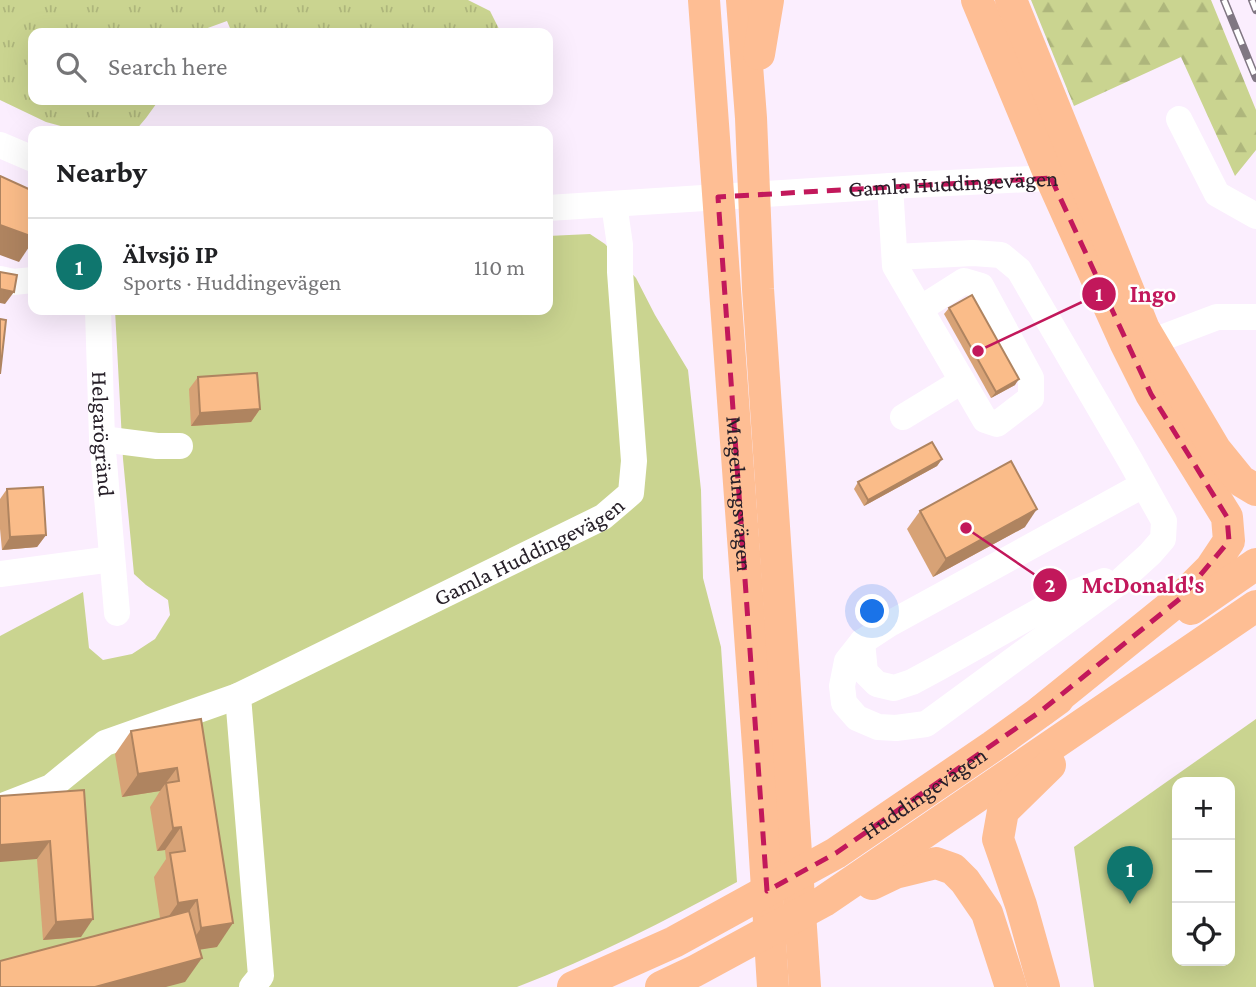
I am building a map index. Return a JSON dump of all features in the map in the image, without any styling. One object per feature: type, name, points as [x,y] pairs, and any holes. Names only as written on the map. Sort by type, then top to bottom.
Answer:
[{"type":"main road","name":"Magelungsvägen","points":[[704,0],[773,987]]},
{"type":"main road","name":"Magelungsvägen","points":[[742,0],[751,118],[758,289],[805,987]]},
{"type":"main road","points":[[751,118],[768,0]]},
{"type":"main road","points":[[977,0],[1144,330],[1215,449],[1241,481],[1256,490]]},
{"type":"main road","points":[[1011,0],[1066,177],[1125,342],[1152,394],[1227,517],[1229,541],[1211,568],[1182,597],[1041,711]]},
{"type":"main road","name":"Huddingevägen","points":[[573,987],[674,942],[836,853],[1256,564]]},
{"type":"main road","name":"Huddingevägen","points":[[661,987],[824,901],[1256,606]]},
{"type":"main road","points":[[1044,987],[1021,905],[998,839],[1003,811],[1112,705]]},
{"type":"main road","points":[[824,901],[858,891],[905,870],[936,863],[953,869],[965,881],[987,913],[1011,987]]},
{"type":"street","points":[[1179,119],[1217,194],[1256,216]]},
{"type":"street","points":[[0,145],[28,157]]},
{"type":"street","name":"Gamla Huddingevägen","points":[[553,208],[1066,177]]},
{"type":"street","points":[[890,186],[895,266],[920,309],[962,381],[985,420],[997,424],[1031,398],[1031,378],[981,286],[964,281],[920,309]]},
{"type":"street","name":"Gamla Huddingevägen","points":[[0,807],[51,787],[105,743],[238,696],[603,517],[631,493],[634,461],[620,245],[614,204]]},
{"type":"street","points":[[895,257],[973,253],[1000,255],[1019,270],[1164,521],[1163,538],[1150,554],[1117,584],[926,724],[896,728],[878,727],[857,718],[845,703],[842,686],[847,661],[862,642],[1143,485]]},
{"type":"street","points":[[0,279],[13,282],[28,280]]},
{"type":"street","name":"Helgarögränd","points":[[97,315],[102,439],[117,613]]},
{"type":"street","points":[[1151,342],[1217,317],[1256,317]]},
{"type":"street","points":[[903,417],[962,381]]},
{"type":"street","points":[[102,439],[180,446]]},
{"type":"street","points":[[0,574],[112,559]]},
{"type":"street","points":[[862,642],[865,672],[877,684],[894,688],[929,673],[1066,596],[1132,570]]},
{"type":"street","points":[[238,696],[261,976],[252,987]]},
{"type":"highlighted area","points":[[1051,178],[1151,394],[1227,517],[1229,541],[1182,597],[1041,711],[836,853],[767,891],[759,759],[718,197]]},
{"type":"green space","points":[[0,0],[468,0],[490,11],[498,28],[230,28],[227,21],[208,28],[28,28],[28,105],[155,105],[139,126],[61,126],[46,122],[0,100]]},
{"type":"green space","points":[[1031,0],[1211,0],[1256,110],[1256,150],[1235,176],[1181,57],[1074,106]]},
{"type":"green space","points":[[590,234],[605,244],[636,278],[688,370],[701,490],[703,578],[721,647],[737,882],[628,938],[517,987],[0,987],[0,636],[83,592],[89,648],[103,660],[132,654],[155,639],[170,615],[168,600],[134,574],[123,459],[115,315],[553,315],[553,236]]},
{"type":"green space","points":[[1256,719],[1256,987],[1094,987],[1074,847],[1172,778],[1172,966],[1235,966],[1235,777],[1174,777]]},
{"type":"building","points":[[0,176],[28,189],[28,235],[0,225]]},
{"type":"building","points":[[0,272],[17,275],[14,292],[0,289]]},
{"type":"building","points":[[972,295],[1019,379],[996,392],[949,308]]},
{"type":"building","points":[[0,319],[6,320],[0,374]]},
{"type":"building","points":[[257,373],[260,409],[200,413],[198,377]]},
{"type":"building","points":[[932,442],[942,459],[868,500],[858,482]]},
{"type":"building","points":[[1011,461],[1037,509],[946,559],[920,511]]},
{"type":"building","points":[[43,487],[46,535],[10,537],[7,489]]},
{"type":"building","points":[[201,719],[233,923],[201,928],[197,900],[178,903],[170,853],[185,851],[181,827],[173,828],[166,783],[179,781],[177,768],[138,774],[131,731]]},
{"type":"building","points":[[84,790],[93,919],[56,922],[50,841],[0,845],[0,796]]},
{"type":"building","points":[[189,911],[202,958],[95,987],[0,987],[0,961]]},
{"type":"railway","points":[[1224,0],[1256,78]]},
{"type":"railway","points":[[1252,0],[1256,10]]},
{"type":"place","name":"Ingo","points":[[978,351]]},
{"type":"place","name":"McDonald's","points":[[966,528]]},
{"type":"place","name":"Älvsjö IP","points":[[1130,904]]}]
